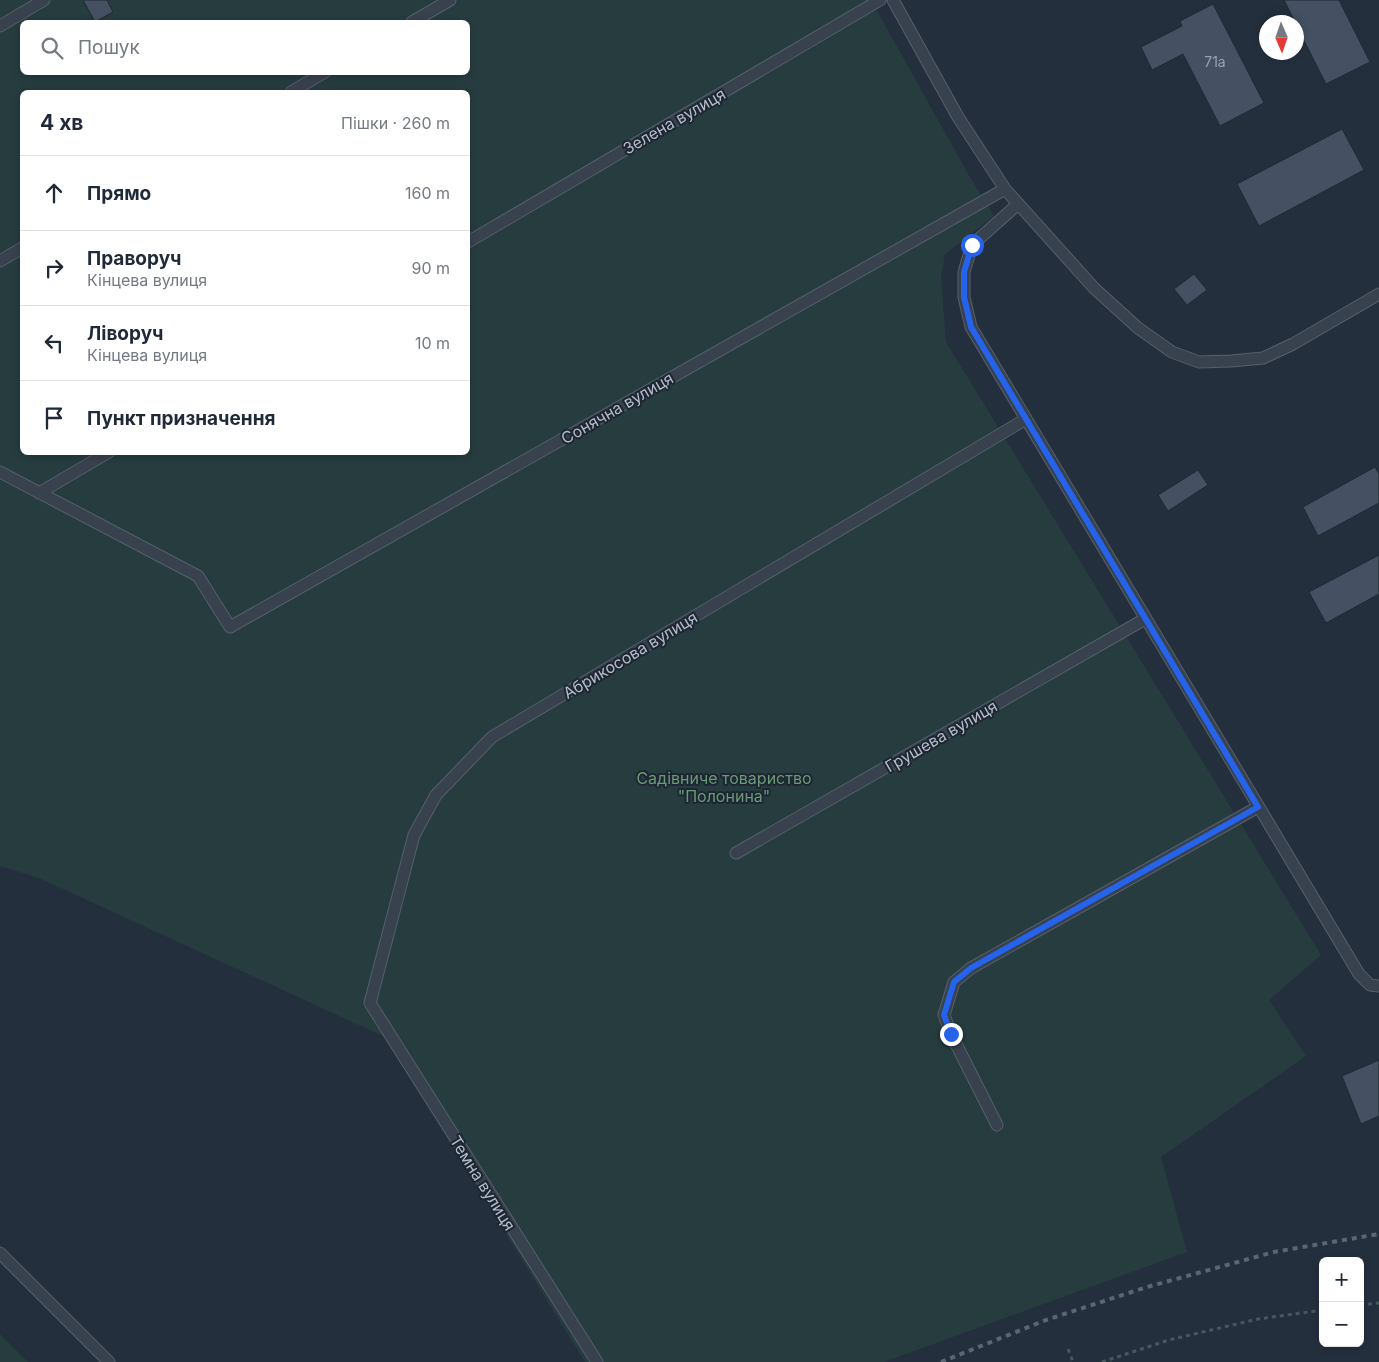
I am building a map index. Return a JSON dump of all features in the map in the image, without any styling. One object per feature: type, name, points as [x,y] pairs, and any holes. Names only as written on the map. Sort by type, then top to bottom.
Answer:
[{"type":"lane","points":[[0,26],[44,0]]},
{"type":"lane","points":[[415,20],[450,0]]},
{"type":"lane","name":"Зелена вулиця","points":[[470,241],[880,0]]},
{"type":"lane","points":[[893,0],[958,117],[1005,189],[1094,288],[1138,328],[1172,352],[1199,362],[1263,358],[1293,344],[1379,294]]},
{"type":"lane","points":[[294,90],[320,75]]},
{"type":"lane","name":"Сонячна вулиця","points":[[39,493],[198,576],[230,627],[1005,189]]},
{"type":"lane","points":[[1018,204],[972,245],[964,272],[964,297],[971,327],[1359,974],[1370,985],[1379,986]]},
{"type":"lane","points":[[0,261],[20,249]]},
{"type":"lane","name":"Абрикосова вулиця","points":[[370,1003],[414,835],[436,795],[492,737],[1026,420]]},
{"type":"lane","points":[[0,472],[39,493],[104,455]]},
{"type":"lane","name":"Грушева вулиця","points":[[736,853],[1146,619]]},
{"type":"lane","points":[[997,1125],[951,1034],[944,1015],[954,982],[971,968],[1258,807]]},
{"type":"lane","name":"Темна вулиця","points":[[370,1003],[597,1362]]},
{"type":"lane","points":[[0,1253],[108,1362]]},
{"type":"path","points":[[1364,1305],[1379,1303]]},
{"type":"path","points":[[1102,1362],[1169,1340],[1258,1319],[1319,1311]]},
{"type":"path","points":[[1068,1350],[1073,1362]]},
{"type":"green space","name":"Садівниче товариство \"Полонина\"","points":[[0,0],[871,0],[971,179],[994,216],[945,254],[941,278],[946,342],[1321,955],[1269,1000],[1306,1056],[1161,1157],[1187,1252],[884,1362],[585,1362],[385,1037],[39,878],[0,866]]},
{"type":"green space","points":[[0,1334],[28,1362],[0,1362]]},
{"type":"building","points":[[83,0],[107,0],[113,12],[99,20],[94,20]]},
{"type":"building","points":[[1284,0],[1339,0],[1370,62],[1326,84],[1304,41],[1304,15],[1292,15]]},
{"type":"building","points":[[1213,4],[1264,103],[1220,126],[1183,54],[1152,70],[1141,47],[1182,26],[1180,21]]},
{"type":"building","points":[[1342,129],[1364,170],[1259,226],[1237,184]]},
{"type":"building","points":[[1194,274],[1207,290],[1187,305],[1174,289]]},
{"type":"building","points":[[1375,467],[1379,474],[1379,503],[1318,536],[1303,507]]},
{"type":"building","points":[[1198,470],[1208,485],[1168,511],[1158,495]]},
{"type":"building","points":[[1379,555],[1379,594],[1326,623],[1309,592]]},
{"type":"building","points":[[1379,1060],[1379,1116],[1361,1124],[1342,1076]]},
{"type":"railway","points":[[941,1362],[1046,1320],[1147,1287],[1274,1252],[1379,1234]]},
{"type":"route","points":[[951,1034],[944,1015],[954,982],[971,968],[1258,807],[971,327],[964,297],[964,272],[972,245]]}]
